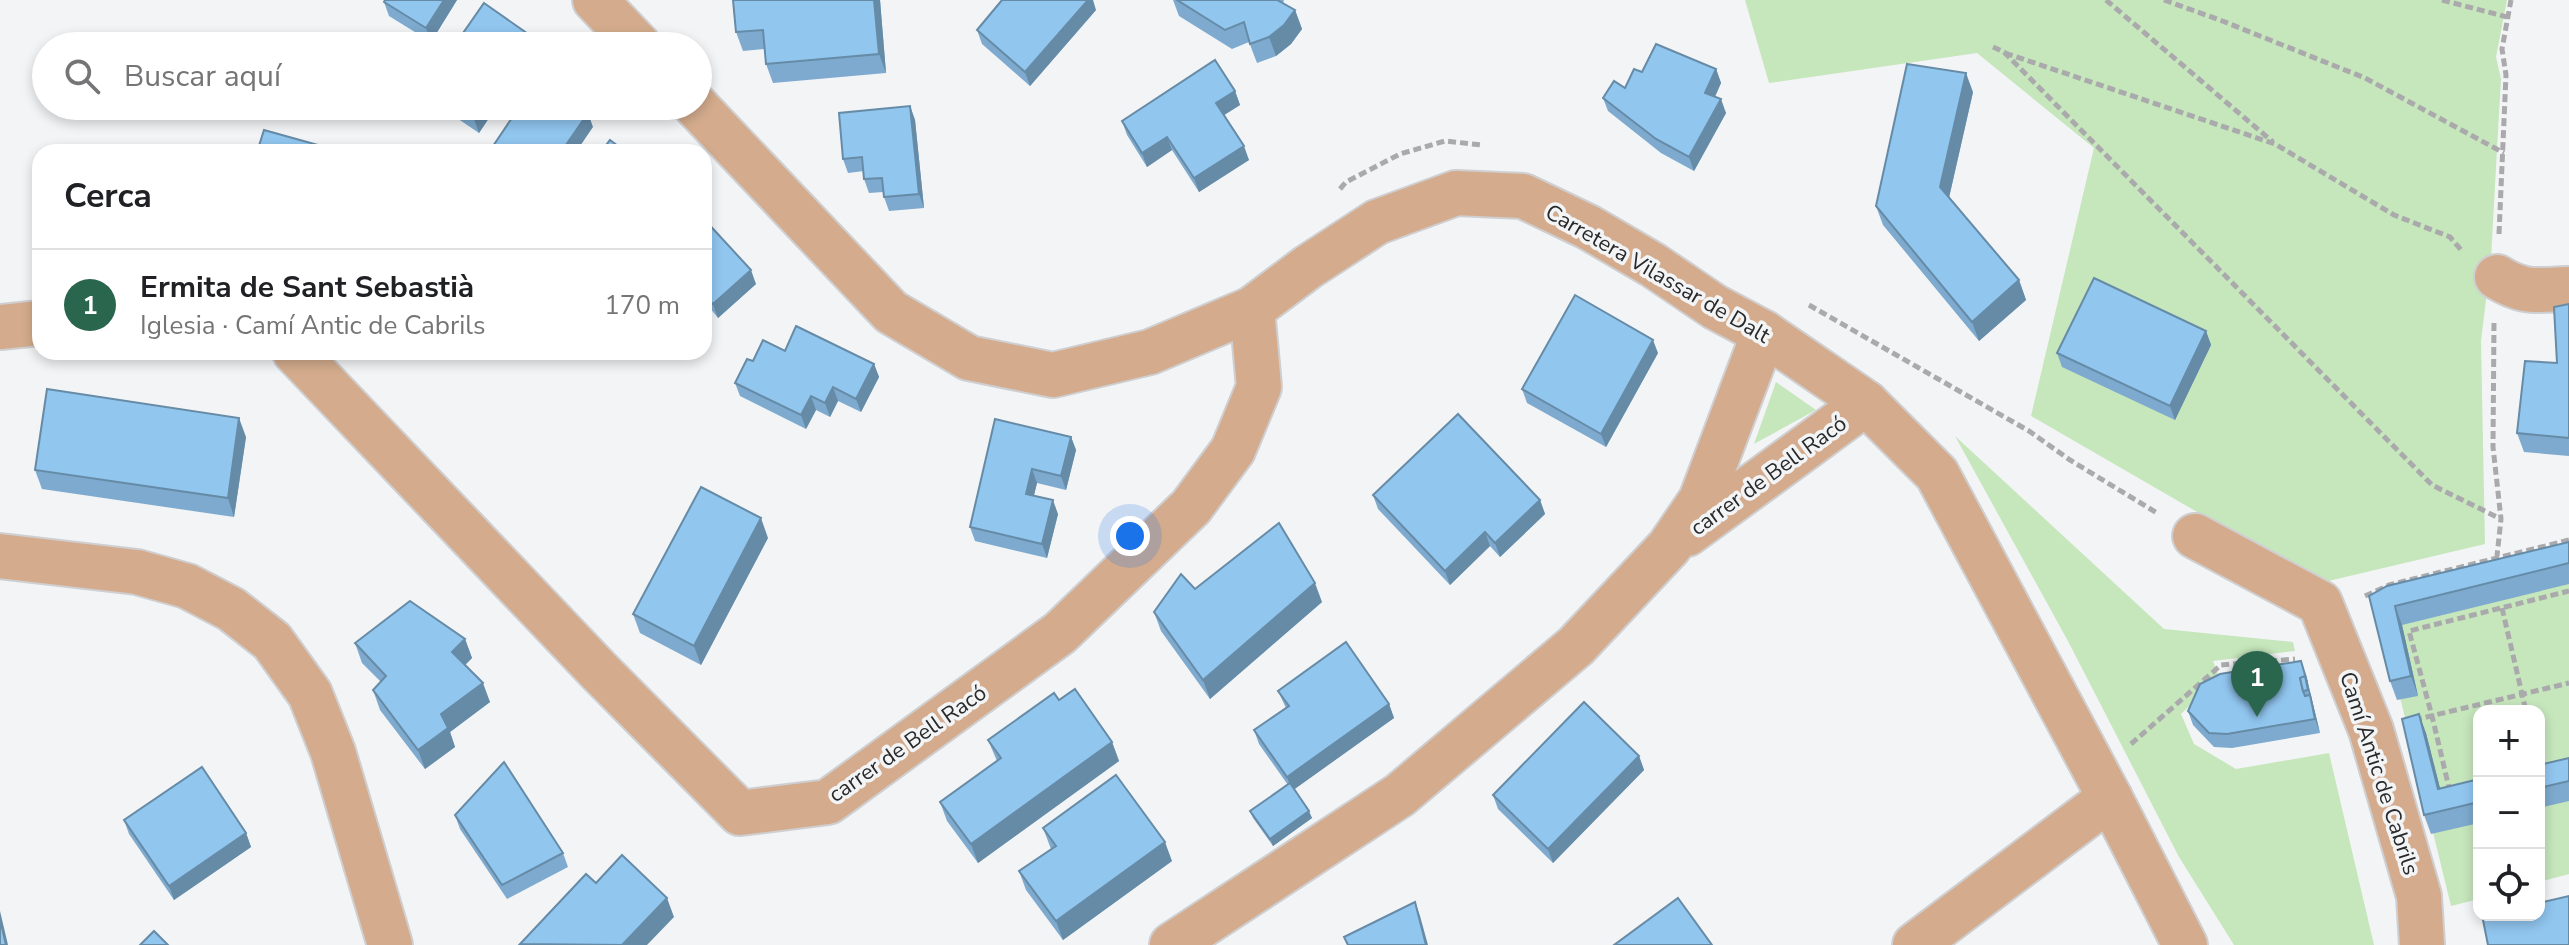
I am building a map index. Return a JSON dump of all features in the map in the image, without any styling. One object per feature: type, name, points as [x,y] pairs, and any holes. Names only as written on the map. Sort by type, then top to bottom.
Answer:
[{"type":"street","points":[[595,0],[626,32]]},
{"type":"street","name":"Carretera Vilassar de Dalt","points":[[709,120],[891,312],[969,358],[1053,375],[1150,352],[1252,309],[1308,267],[1377,222],[1456,193],[1523,196],[1588,227],[1653,265],[1715,307],[1764,333],[1866,403],[1937,474],[2185,945]]},
{"type":"street","points":[[2497,277],[2516,289],[2526,291],[2568,277]]},
{"type":"street","name":"carrer de Bell Racó","points":[[303,360],[599,671],[740,813],[828,802],[1060,633],[1191,507],[1233,450],[1259,387],[1252,309]]},
{"type":"street","points":[[0,327],[32,324]]},
{"type":"street","name":"carrer de Bell Racó","points":[[1172,945],[1400,795],[1576,646],[1669,547],[1701,500],[1764,333]]},
{"type":"street","name":"carrer de Bell Racó","points":[[1669,547],[1866,403]]},
{"type":"street","name":"Camí Antic de Cabrils","points":[[2195,536],[2320,603],[2371,730],[2419,896],[2422,945]]},
{"type":"street","points":[[0,556],[137,572],[187,586],[231,609],[272,641],[310,694],[333,752],[390,945]]},
{"type":"street","points":[[1915,945],[2096,772]]},
{"type":"path","points":[[2106,0],[2275,144],[2394,215],[2450,237],[2476,265],[2497,277]]},
{"type":"path","points":[[2164,0],[2365,78],[2504,153]]},
{"type":"path","points":[[2442,0],[2507,17]]},
{"type":"path","points":[[1993,47],[2275,144]]},
{"type":"path","points":[[2004,52],[2432,485],[2501,519]]},
{"type":"path","points":[[2325,615],[2389,585],[2569,540]]},
{"type":"path","points":[[2451,795],[2409,631],[2569,591]]},
{"type":"path","points":[[2502,608],[2525,705]]},
{"type":"path","points":[[2096,772],[2221,665],[2342,655]]},
{"type":"path","points":[[2371,730],[2569,683]]},
{"type":"green space","points":[[1745,0],[2507,0],[2496,57],[2501,79],[2491,259],[2481,341],[2485,544],[2320,583],[2031,416],[2094,148],[1977,53],[1769,83]]},
{"type":"green space","points":[[1776,382],[1816,410],[1754,444]]},
{"type":"green space","points":[[1955,436],[2164,629],[2293,642],[2295,651],[2213,661],[2219,677],[2181,714],[2194,744],[2236,769],[2329,753],[2374,945],[2234,945],[2179,857],[2069,643]]},
{"type":"green space","points":[[2569,552],[2569,874],[2545,880],[2545,705],[2473,705],[2473,900],[2451,906],[2376,599]]},
{"type":"building","points":[[385,0],[444,0],[426,28]]},
{"type":"building","points":[[733,0],[874,0],[879,54],[766,64],[763,30],[736,32]]},
{"type":"building","points":[[1002,0],[1088,0],[1025,72],[977,30]]},
{"type":"building","points":[[1177,0],[1277,0],[1295,10],[1284,25],[1269,37],[1250,44],[1244,22],[1225,30]]},
{"type":"building","points":[[484,3],[525,32],[464,32]]},
{"type":"building","points":[[1656,44],[1716,69],[1705,93],[1721,99],[1689,157],[1656,139],[1603,98],[1614,81],[1625,88],[1634,69],[1642,72]]},
{"type":"building","points":[[1215,60],[1235,91],[1216,103],[1244,146],[1194,178],[1167,137],[1142,153],[1122,121]]},
{"type":"building","points":[[1907,64],[1966,73],[1940,187],[2019,280],[1972,322],[1876,206]]},
{"type":"building","points":[[910,106],[919,194],[884,197],[882,178],[864,179],[862,157],[843,159],[839,113]]},
{"type":"building","points":[[511,120],[583,120],[567,144],[494,144]]},
{"type":"building","points":[[264,130],[314,144],[260,144]]},
{"type":"building","points":[[712,228],[751,270],[712,303]]},
{"type":"building","points":[[2094,278],[2206,331],[2170,406],[2057,353]]},
{"type":"building","points":[[1575,295],[1653,340],[1601,434],[1522,389]]},
{"type":"building","points":[[2569,304],[2569,438],[2517,433],[2525,361],[2557,363],[2554,307]]},
{"type":"building","points":[[796,326],[874,364],[856,399],[833,387],[825,403],[811,396],[801,415],[735,383],[747,359],[753,361],[763,340],[785,351]]},
{"type":"building","points":[[47,389],[239,418],[228,498],[35,470]]},
{"type":"building","points":[[1458,414],[1540,500],[1495,543],[1485,532],[1445,571],[1373,495]]},
{"type":"building","points":[[995,419],[1071,437],[1061,476],[1032,469],[1026,494],[1053,500],[1042,544],[970,527]]},
{"type":"building","points":[[701,487],[761,518],[694,646],[633,614]]},
{"type":"building","points":[[1279,523],[1315,583],[1203,680],[1154,612],[1181,574],[1195,589]]},
{"type":"building","points":[[2569,542],[2569,563],[2395,606],[2411,676],[2390,681],[2369,596],[2387,586]]},
{"type":"building","points":[[410,601],[465,639],[452,652],[483,683],[441,714],[448,728],[418,750],[373,690],[386,676],[355,643]]},
{"type":"building","points":[[1346,642],[1389,704],[1287,777],[1254,730],[1289,706],[1278,691]]},
{"type":"building","points":[[2301,661],[2307,682],[2305,676],[2300,678],[2303,691],[2305,696],[2310,695],[2315,719],[2227,734],[2209,733],[2188,711],[2200,684],[2220,674]]},
{"type":"building","points":[[2305,676],[2308,690],[2303,691],[2300,678]]},
{"type":"building","points":[[1075,689],[1112,742],[971,844],[940,802],[1001,758],[988,740],[1054,693],[1059,700]]},
{"type":"building","points":[[1584,702],[1639,756],[1548,849],[1493,795]]},
{"type":"building","points":[[2419,714],[2438,789],[2473,780],[2473,803],[2424,815],[2402,719]]},
{"type":"building","points":[[2569,758],[2569,781],[2545,787],[2545,764]]},
{"type":"building","points":[[504,762],[563,853],[502,885],[455,815]]},
{"type":"building","points":[[202,767],[246,833],[169,886],[124,820]]},
{"type":"building","points":[[1116,775],[1165,842],[1056,921],[1019,871],[1056,846],[1043,828]]},
{"type":"building","points":[[1290,783],[1309,811],[1270,839],[1250,811]]},
{"type":"building","points":[[622,855],[667,898],[622,945],[520,944],[586,874],[596,883]]},
{"type":"building","points":[[2569,896],[2569,945],[2488,945],[2483,921],[2545,921],[2545,902]]},
{"type":"building","points":[[1678,898],[1712,945],[1614,945]]},
{"type":"building","points":[[1415,902],[1426,945],[1348,945],[1344,937]]},
{"type":"building","points":[[0,919],[6,945],[0,945]]},
{"type":"building","points":[[154,931],[168,945],[140,945]]},
{"type":"place","name":"Ermita de Sant Sebastià","points":[[2257,717]]}]
